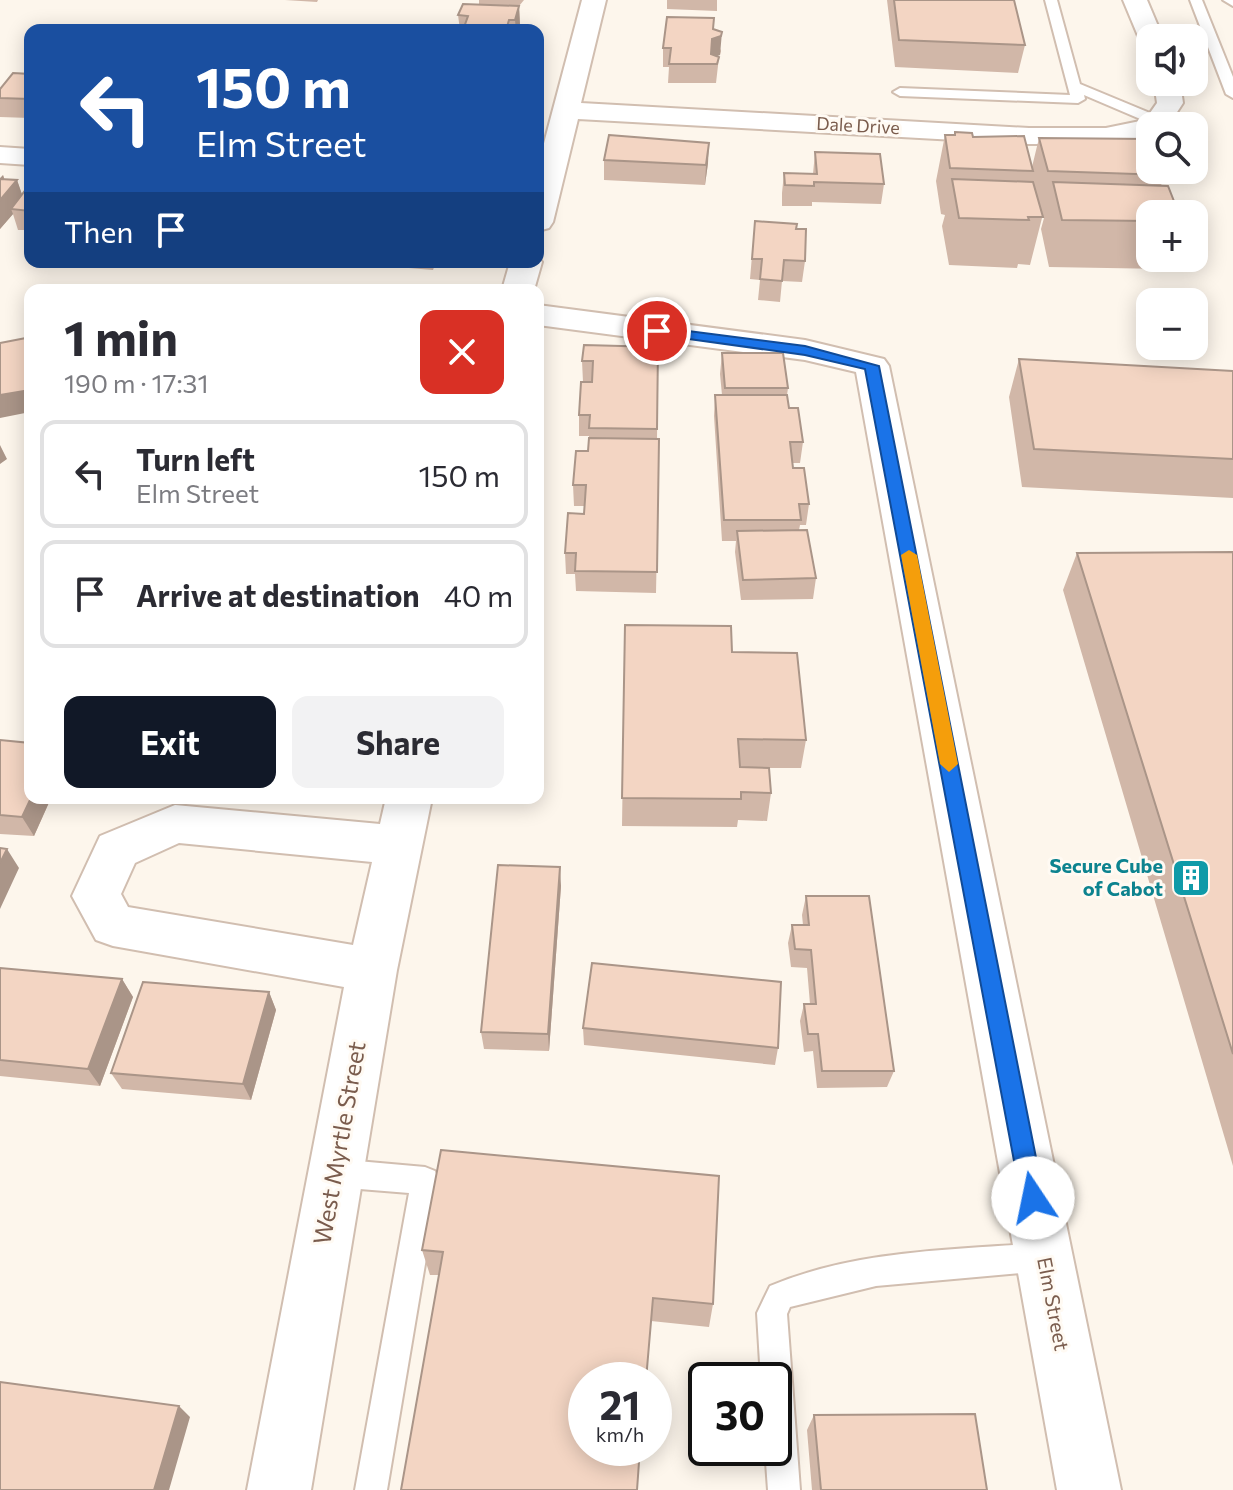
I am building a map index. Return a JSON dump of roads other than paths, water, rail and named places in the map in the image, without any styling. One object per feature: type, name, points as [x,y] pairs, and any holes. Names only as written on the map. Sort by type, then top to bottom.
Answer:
[{"type":"street","points":[[544,186],[594,0]]},
{"type":"street","points":[[1135,0],[1144,24]]},
{"type":"street","name":"Dale Drive","points":[[565,110],[1029,136],[1106,136],[1136,129]]},
{"type":"street","points":[[0,155],[24,157]]},
{"type":"street","name":"Elm Street","points":[[544,316],[805,350],[872,366],[1089,1490]]},
{"type":"street","points":[[372,970],[113,925],[96,896],[117,850],[175,824],[404,822]]},
{"type":"street","name":"West Myrtle Street","points":[[279,1490],[372,970],[404,822]]},
{"type":"lane","points":[[900,92],[1078,99],[1051,0]]},
{"type":"lane","points":[[1196,0],[1233,94]]},
{"type":"lane","points":[[1074,86],[1136,117]]},
{"type":"lane","points":[[335,1173],[425,1181],[371,1490]]},
{"type":"lane","points":[[784,1490],[772,1313],[780,1296],[801,1288],[873,1273],[1044,1257]]},
{"type":"place","name":"Secure Cube of Cabot","points":[[1191,878]]}]
